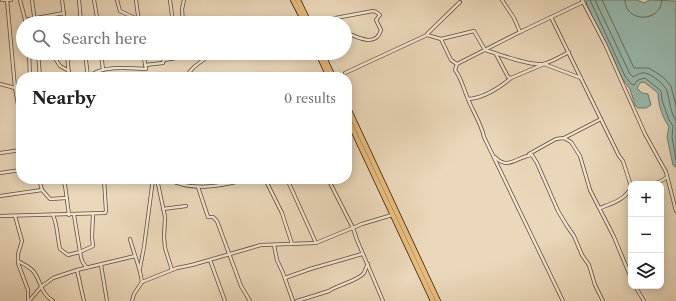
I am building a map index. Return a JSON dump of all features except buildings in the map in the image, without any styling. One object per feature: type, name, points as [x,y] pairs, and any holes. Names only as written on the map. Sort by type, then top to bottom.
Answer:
[{"type":"highway","points":[[294,0],[302,16]]},
{"type":"highway","points":[[298,0],[305,16]]},
{"type":"highway","points":[[321,60],[327,72]]},
{"type":"highway","points":[[325,60],[331,72]]},
{"type":"highway","points":[[352,117],[433,301]]},
{"type":"highway","points":[[352,128],[392,215],[401,228],[438,301]]},
{"type":"street","points":[[2,0],[11,0]]},
{"type":"street","points":[[7,0],[16,94]]},
{"type":"street","points":[[20,0],[24,16]]},
{"type":"street","points":[[32,0],[34,16]]},
{"type":"street","points":[[62,0],[64,16]]},
{"type":"street","points":[[79,0],[80,16]]},
{"type":"street","points":[[94,0],[97,16]]},
{"type":"street","points":[[117,0],[120,11],[130,16]]},
{"type":"street","points":[[136,0],[138,16]]},
{"type":"street","points":[[170,0],[173,16]]},
{"type":"street","points":[[182,16],[184,0]]},
{"type":"street","points":[[347,72],[427,34],[460,0]]},
{"type":"street","points":[[502,0],[514,18],[520,32]]},
{"type":"street","points":[[563,301],[484,137],[481,122],[468,100],[461,77],[455,70],[457,64],[582,1],[604,44],[642,128],[667,177],[676,211]]},
{"type":"street","points":[[346,16],[373,11],[380,15],[376,20],[381,30],[380,34],[373,40],[367,41],[352,35]]},
{"type":"street","points":[[46,16],[64,13]]},
{"type":"street","points":[[551,17],[619,156],[623,161],[629,181]]},
{"type":"street","points":[[427,34],[441,39],[474,30],[485,50],[522,62],[544,64],[581,78]]},
{"type":"street","points":[[441,39],[451,60],[457,64]]},
{"type":"street","points":[[468,100],[475,99],[491,92],[511,78],[569,52]]},
{"type":"street","points":[[495,53],[508,77],[511,78]]},
{"type":"street","points":[[29,60],[30,72]]},
{"type":"street","points":[[39,60],[40,72]]},
{"type":"street","points":[[56,60],[60,66],[69,72]]},
{"type":"street","points":[[68,60],[69,72]]},
{"type":"street","points":[[86,60],[88,72]]},
{"type":"street","points":[[102,60],[103,70]]},
{"type":"street","points":[[96,72],[132,68],[146,69],[144,60]]},
{"type":"street","points":[[145,65],[160,64],[163,63],[164,60]]},
{"type":"street","points":[[190,72],[204,60]]},
{"type":"street","points":[[0,84],[15,88]]},
{"type":"street","points":[[492,154],[500,161],[507,163],[520,159],[556,139],[564,138],[601,119]]},
{"type":"street","points":[[564,138],[571,142],[580,156],[590,190],[600,208],[628,271]]},
{"type":"street","points":[[0,153],[16,151]]},
{"type":"street","points":[[526,156],[532,155],[537,163],[558,211],[574,236],[582,255],[589,265],[595,285],[603,301]]},
{"type":"street","points":[[0,173],[16,171]]},
{"type":"street","points":[[661,181],[667,177]]},
{"type":"street","points":[[40,184],[42,190],[52,200],[66,198]]},
{"type":"street","points":[[64,184],[69,215]]},
{"type":"street","points":[[0,216],[105,214],[104,184]]},
{"type":"street","points":[[140,268],[152,184]]},
{"type":"street","points":[[158,184],[165,217],[165,248],[172,270]]},
{"type":"street","points":[[182,184],[198,187],[225,184]]},
{"type":"street","points":[[268,184],[282,213],[292,244]]},
{"type":"street","points":[[289,184],[316,243]]},
{"type":"street","points":[[331,184],[353,228],[362,254],[368,264],[383,301]]},
{"type":"street","points":[[198,187],[208,216],[213,217],[217,221],[241,286],[250,301]]},
{"type":"street","points":[[0,196],[42,190]]},
{"type":"street","points":[[600,208],[626,196],[628,192]]},
{"type":"street","points":[[163,209],[186,206]]},
{"type":"street","points":[[53,215],[57,224],[57,238],[60,249],[68,255],[94,246],[92,237],[93,214]]},
{"type":"street","points":[[74,215],[82,261],[86,267],[96,266]]},
{"type":"street","points":[[132,301],[134,294],[142,282],[180,266],[192,265],[261,246],[316,243],[353,228],[392,215]]},
{"type":"street","points":[[15,216],[22,241],[18,260],[28,290],[29,301]]},
{"type":"street","points":[[130,239],[140,268],[142,282]]},
{"type":"street","points":[[274,245],[276,260],[285,278],[288,291],[293,300],[297,301],[329,291],[359,277],[363,274],[368,264]]},
{"type":"street","points":[[285,278],[362,254]]},
{"type":"street","points":[[29,301],[41,287],[53,278],[77,270],[135,256]]},
{"type":"street","points":[[18,260],[33,271],[46,296],[52,301]]},
{"type":"street","points":[[210,260],[226,301]]},
{"type":"street","points":[[101,265],[107,301]]},
{"type":"street","points":[[77,270],[84,301]]},
{"type":"street","points":[[637,289],[644,301]]},
{"type":"water","points":[[586,0],[637,0],[644,3],[649,0],[676,1],[676,167],[673,165],[667,137],[669,127],[661,111],[658,93],[644,82],[640,83],[637,88],[642,93],[648,94],[651,105],[646,108],[638,108],[635,105],[630,89],[622,78],[592,17]]}]
